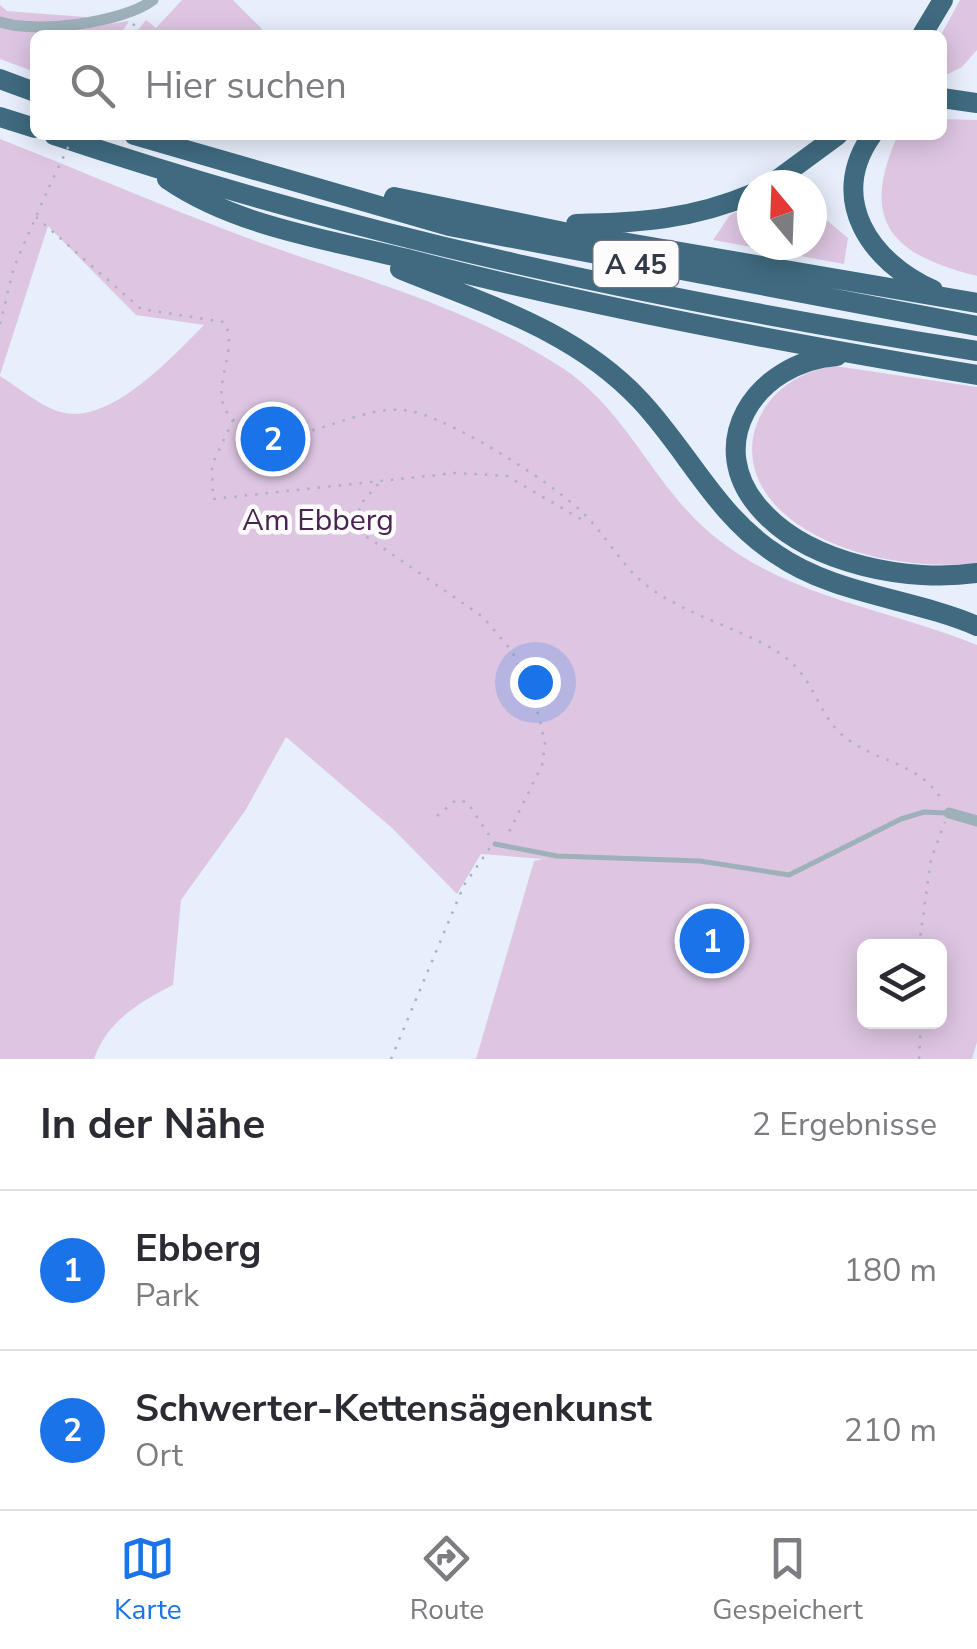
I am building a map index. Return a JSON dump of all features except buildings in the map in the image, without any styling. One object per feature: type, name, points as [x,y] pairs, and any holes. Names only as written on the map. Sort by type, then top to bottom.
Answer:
[{"type":"highway","points":[[925,30],[944,0]]},
{"type":"highway","points":[[0,79],[30,90]]},
{"type":"highway","points":[[0,90],[30,100]]},
{"type":"highway","points":[[947,99],[977,103]]},
{"type":"highway","points":[[0,117],[30,126]]},
{"type":"highway","name":"A 45","points":[[69,140],[228,193],[512,266],[734,312],[977,351]]},
{"type":"highway","name":"A 45","points":[[151,140],[449,226],[724,282],[977,326]]},
{"type":"highway","points":[[181,140],[276,169],[455,212],[977,303]]},
{"type":"highway","points":[[790,170],[831,140]]},
{"type":"highway","points":[[869,140],[859,160],[853,186],[865,238],[896,270],[953,299]]},
{"type":"highway","points":[[149,167],[191,196],[358,250],[515,314],[594,360],[642,403],[728,514],[779,557],[832,582],[977,626]]},
{"type":"highway","points":[[455,212],[575,224],[650,223],[708,211],[737,200]]},
{"type":"highway","points":[[358,250],[626,312],[977,375]]},
{"type":"highway","points":[[913,364],[826,357],[795,364],[770,379],[753,396],[740,428],[742,480],[773,522],[822,550],[896,571],[937,576],[977,573]]},
{"type":"street","points":[[0,22],[38,30],[138,9],[153,0]]},
{"type":"street","points":[[950,813],[977,821]]},
{"type":"lane","points":[[499,845],[557,856],[700,862],[789,875],[902,818],[924,812],[950,813]]},
{"type":"path","points":[[0,324],[14,267],[72,140]]},
{"type":"path","points":[[36,217],[141,309],[224,322],[232,338],[221,379],[222,397],[233,420],[258,432],[294,433],[329,428],[383,410],[413,411],[456,426],[579,510],[644,584],[686,610],[790,661],[839,732],[932,781],[950,813],[931,858],[920,939]]},
{"type":"path","points":[[233,420],[212,465],[212,499],[455,473],[507,476],[592,525]]},
{"type":"path","points":[[379,483],[359,506],[360,532],[483,617],[512,651],[539,716],[545,744],[542,765],[499,845],[464,884],[391,1059]]},
{"type":"path","points":[[438,816],[456,800],[467,802],[499,845]]},
{"type":"path","points":[[920,1059],[921,1029]]},
{"type":"green space","points":[[182,0],[233,0],[262,29],[138,30],[146,20],[156,28]]},
{"type":"green space","points":[[960,0],[977,0],[977,50],[962,67],[947,74],[947,30],[944,30]]},
{"type":"green space","points":[[0,5],[7,11],[85,17],[82,28],[129,21],[123,30],[30,30],[30,70],[0,59]]},
{"type":"green space","points":[[947,119],[977,120],[977,276],[924,258],[891,231],[883,213],[886,167],[896,140],[947,140]]},
{"type":"green space","name":"Am Ebberg","points":[[0,139],[228,231],[415,296],[526,346],[561,367],[601,400],[679,501],[726,546],[793,583],[977,645],[977,1042],[972,1059],[476,1059],[534,861],[543,859],[481,854],[457,894],[392,828],[286,737],[245,811],[181,900],[173,985],[116,1023],[94,1059],[0,1059],[0,376],[61,412],[80,414],[100,409],[139,385],[204,325],[136,315],[48,226],[0,375]]},
{"type":"green space","points":[[737,212],[737,244],[713,240],[730,215]]},
{"type":"green space","points":[[827,220],[848,238],[844,264],[822,260],[827,260]]},
{"type":"green space","points":[[835,366],[977,387],[977,563],[927,564],[848,549],[801,526],[781,511],[763,489],[754,466],[752,443],[769,402],[787,385],[809,373]]},
{"type":"place","name":"Schwerter-Kettensägenkunst","points":[[273,439]]},
{"type":"place","name":"Ebberg","points":[[712,941]]}]
